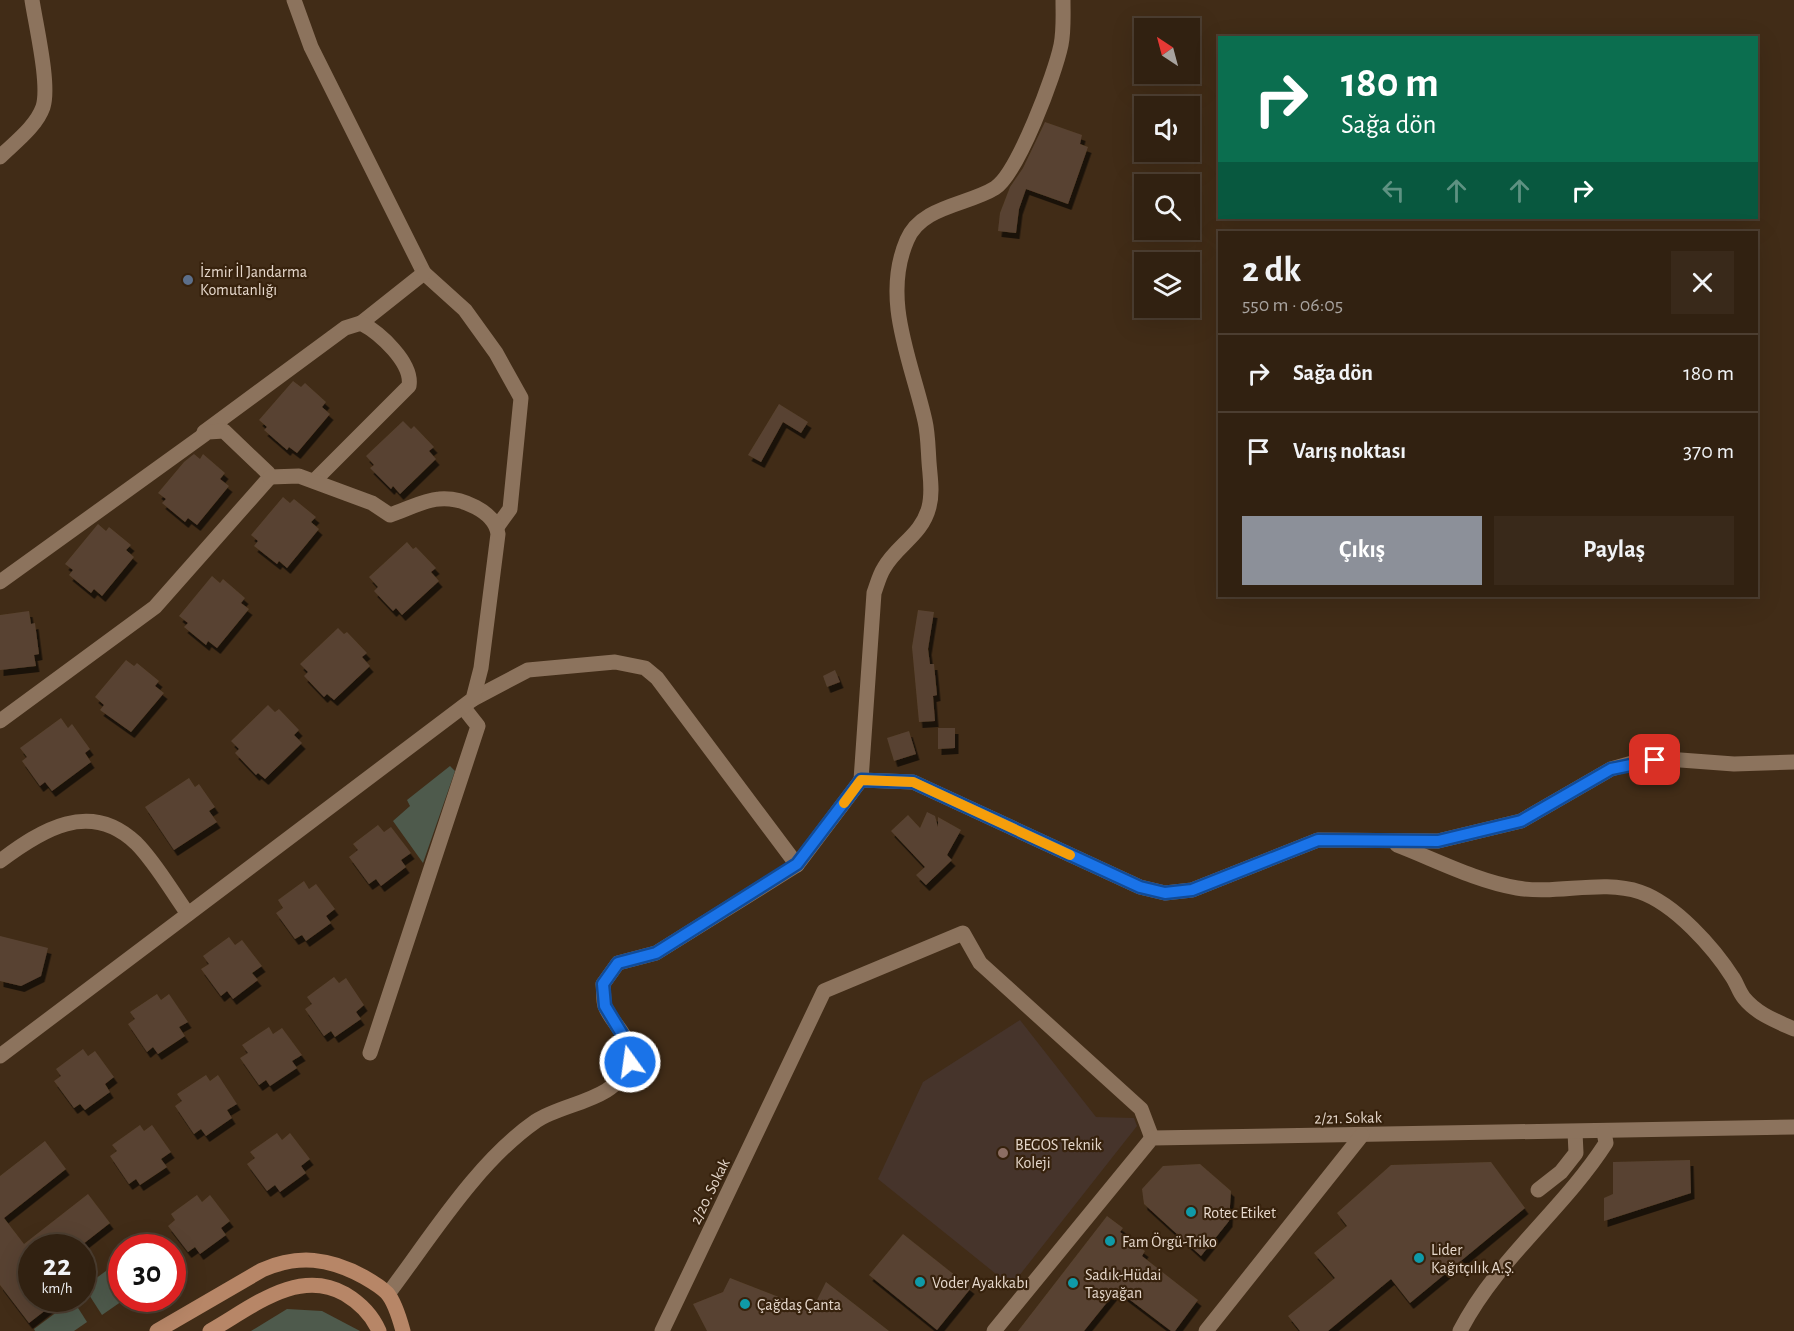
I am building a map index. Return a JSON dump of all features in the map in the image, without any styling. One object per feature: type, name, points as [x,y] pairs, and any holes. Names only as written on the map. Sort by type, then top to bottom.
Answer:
[{"type":"main road","points":[[157,1331],[281,1262],[319,1260],[337,1264],[369,1280],[387,1294],[403,1331]]},
{"type":"main road","points":[[210,1331],[280,1291],[310,1284],[337,1290],[360,1305],[379,1331]]},
{"type":"street","points":[[0,157],[25,132],[42,108],[44,84],[32,0]]},
{"type":"street","points":[[294,0],[311,47],[424,273],[465,310],[496,353],[521,398],[510,509],[497,527],[481,668],[468,703],[478,726],[370,1053]]},
{"type":"street","points":[[387,1294],[493,1155],[537,1120],[605,1091],[622,1078],[630,1062],[631,1049],[605,1006],[603,984],[618,963],[656,953],[797,864],[861,780],[874,593],[884,567],[922,526],[930,506],[931,486],[926,423],[898,317],[896,285],[900,259],[908,237],[917,226],[942,209],[995,188],[1011,171],[1037,114],[1060,47],[1064,28],[1063,0]]},
{"type":"street","points":[[0,582],[345,328],[361,323],[424,273]]},
{"type":"street","points":[[314,482],[409,386],[411,378],[404,360],[361,323]]},
{"type":"street","points":[[200,435],[216,430],[224,431],[263,466],[270,477]]},
{"type":"street","points":[[0,721],[155,606],[270,477],[299,476],[372,503],[390,515],[441,498],[472,506],[488,514],[497,527]]},
{"type":"street","points":[[0,1056],[468,703],[528,670],[615,662],[645,668],[657,678],[797,864]]},
{"type":"street","points":[[861,780],[913,782],[1140,887],[1165,893],[1192,890],[1318,840],[1438,841],[1521,821],[1611,769],[1643,760],[1667,759],[1734,764],[1794,762]]},
{"type":"street","points":[[0,861],[31,839],[57,825],[81,821],[103,823],[123,832],[138,845],[188,914]]},
{"type":"street","points":[[1387,840],[1470,874],[1518,888],[1618,887],[1642,892],[1672,912],[1710,945],[1744,998],[1767,1018],[1794,1029]]},
{"type":"street","name":"2/20. Sokak","points":[[662,1331],[824,991],[963,933],[980,963],[1141,1109],[1152,1138]]},
{"type":"street","name":"2/21. Sokak","points":[[1152,1138],[1794,1127]]},
{"type":"street","points":[[1538,1190],[1561,1172],[1576,1153],[1575,1132]]},
{"type":"street","points":[[1460,1331],[1474,1304],[1586,1173],[1606,1143],[1604,1132]]},
{"type":"street","points":[[1206,1331],[1362,1135]]},
{"type":"street","points":[[994,1331],[1152,1138]]},
{"type":"shaded area","name":"BEGOS Teknik Koleji","points":[[1020,1020],[1096,1117],[1134,1118],[1137,1126],[1011,1286],[878,1179],[923,1082]]},
{"type":"green space","points":[[450,766],[455,771],[423,863],[393,821],[410,806],[407,800]]},
{"type":"green space","points":[[108,1269],[108,1311],[102,1315],[96,1306],[96,1278]]},
{"type":"green space","points":[[287,1309],[322,1311],[360,1331],[251,1331]]},
{"type":"green space","points":[[57,1312],[81,1312],[87,1322],[74,1331],[35,1331],[34,1329]]},
{"type":"building","points":[[1045,122],[1082,135],[1080,144],[1088,147],[1068,204],[1026,189],[1019,209],[1016,233],[998,231],[1000,213],[1010,187],[1023,168]]},
{"type":"building","points":[[293,381],[301,387],[305,383],[326,402],[322,407],[330,414],[297,453],[289,447],[287,450],[264,430],[267,427],[259,420]]},
{"type":"building","points":[[779,404],[808,422],[801,433],[783,422],[761,462],[748,455]]},
{"type":"building","points":[[403,421],[411,429],[414,426],[434,447],[429,451],[436,459],[400,494],[393,486],[391,489],[370,468],[374,465],[366,456]]},
{"type":"building","points":[[194,454],[200,459],[203,454],[225,473],[220,479],[229,486],[197,525],[188,518],[185,522],[162,503],[166,499],[158,493],[184,462]]},
{"type":"building","points":[[283,497],[290,503],[294,499],[316,517],[311,522],[319,529],[287,568],[279,561],[277,564],[254,546],[258,541],[251,535]]},
{"type":"building","points":[[98,524],[106,531],[109,527],[131,545],[126,550],[134,557],[102,596],[94,589],[91,593],[69,575],[73,570],[65,564]]},
{"type":"building","points":[[407,542],[413,549],[416,547],[436,568],[431,572],[439,581],[402,615],[396,608],[393,611],[374,591],[378,587],[369,577]]},
{"type":"building","points":[[212,576],[220,583],[223,579],[245,598],[241,603],[249,609],[217,648],[208,641],[206,645],[184,627],[188,623],[179,616]]},
{"type":"building","points":[[918,610],[934,612],[928,649],[930,664],[934,664],[937,695],[933,696],[935,721],[919,722],[912,647]]},
{"type":"building","points":[[29,611],[31,624],[35,623],[39,654],[34,655],[36,666],[0,670],[0,615]]},
{"type":"building","points":[[338,628],[344,634],[347,632],[367,653],[362,657],[370,666],[334,700],[327,694],[324,697],[304,676],[308,672],[300,664]]},
{"type":"building","points":[[126,660],[134,666],[137,663],[159,681],[155,686],[164,693],[131,732],[100,710],[104,705],[95,697]]},
{"type":"building","points":[[835,670],[840,682],[827,687],[823,676]]},
{"type":"building","points":[[268,705],[275,712],[279,709],[299,730],[294,735],[302,743],[265,779],[258,773],[256,775],[235,753],[239,749],[231,741]]},
{"type":"building","points":[[61,718],[68,728],[72,724],[90,749],[85,753],[91,762],[52,791],[45,782],[40,786],[22,761],[27,757],[20,748]]},
{"type":"building","points":[[938,728],[955,728],[955,748],[938,749]]},
{"type":"building","points":[[909,731],[916,754],[894,761],[887,738]]},
{"type":"building","points":[[189,778],[195,787],[199,784],[215,807],[209,811],[217,822],[174,850],[145,807]]},
{"type":"building","points":[[927,812],[935,816],[938,827],[938,817],[961,830],[947,855],[952,860],[926,885],[916,875],[925,867],[891,831],[908,815],[920,828]]},
{"type":"building","points":[[378,825],[384,832],[391,827],[411,853],[401,860],[406,867],[381,886],[376,879],[369,884],[349,857],[358,850],[353,844]]},
{"type":"building","points":[[304,881],[309,889],[316,884],[335,909],[326,916],[331,923],[306,941],[302,935],[295,939],[276,913],[283,908],[278,900]]},
{"type":"building","points":[[0,936],[48,948],[41,976],[21,986],[0,981]]},
{"type":"building","points":[[229,937],[235,945],[242,940],[262,966],[252,973],[258,980],[233,999],[227,991],[221,996],[201,969],[209,964],[203,956]]},
{"type":"building","points":[[334,977],[339,983],[346,978],[364,1005],[356,1012],[361,1019],[335,1037],[331,1031],[324,1036],[305,1009],[312,1004],[307,997]]},
{"type":"building","points":[[157,994],[161,1000],[169,994],[188,1022],[179,1027],[185,1036],[158,1054],[153,1047],[147,1052],[128,1024],[135,1019],[130,1012]]},
{"type":"building","points":[[269,1027],[273,1034],[282,1028],[302,1055],[292,1061],[297,1068],[270,1086],[266,1080],[259,1085],[240,1058],[248,1053],[242,1045]]},
{"type":"building","points":[[83,1049],[88,1056],[95,1051],[114,1077],[105,1084],[110,1092],[85,1110],[80,1104],[74,1108],[54,1081],[61,1076],[56,1069]]},
{"type":"building","points":[[206,1075],[210,1081],[218,1075],[237,1104],[227,1110],[232,1118],[206,1136],[201,1129],[194,1134],[175,1106],[182,1101],[177,1094]]},
{"type":"building","points":[[140,1125],[144,1131],[152,1125],[171,1152],[161,1159],[167,1167],[140,1185],[136,1179],[129,1184],[110,1156],[117,1151],[112,1145]]},
{"type":"building","points":[[277,1133],[282,1140],[290,1133],[310,1159],[301,1166],[306,1173],[280,1192],[275,1185],[267,1191],[247,1164],[255,1158],[250,1152]]},
{"type":"building","points":[[45,1141],[66,1169],[4,1218],[18,1236],[18,1309],[0,1285],[0,1176]]},
{"type":"building","points":[[1690,1160],[1691,1193],[1604,1221],[1604,1198],[1613,1194],[1613,1162]]},
{"type":"building","name":"Lider Kağıtçılık A.Ş.","points":[[1491,1162],[1525,1208],[1410,1303],[1391,1279],[1328,1331],[1300,1331],[1288,1316],[1335,1278],[1314,1253],[1347,1226],[1337,1213],[1391,1165]]},
{"type":"building","name":"Rotec Etiket","points":[[1200,1164],[1231,1191],[1229,1221],[1201,1256],[1144,1204],[1142,1189],[1163,1166]]},
{"type":"building","points":[[88,1194],[110,1223],[96,1234],[37,1234]]},
{"type":"building","points":[[197,1195],[202,1202],[210,1195],[230,1221],[221,1228],[226,1235],[200,1254],[195,1247],[188,1252],[186,1234],[174,1234],[168,1226],[175,1220],[171,1214]]},
{"type":"building","points":[[1107,1216],[1123,1228],[1120,1232],[1145,1251],[1142,1256],[1198,1300],[1175,1331],[1171,1331],[1117,1290],[1084,1331],[1018,1331]]},
{"type":"building","name":"Voder Ayakkabı","points":[[903,1234],[971,1288],[937,1330],[869,1275]]},
{"type":"building","points":[[730,1278],[812,1310],[826,1282],[889,1331],[707,1331],[693,1304],[723,1292]]},
{"type":"building","points":[[21,1312],[43,1312],[29,1323]]},
{"type":"slow traffic","points":[[844,803],[861,780],[913,782],[1070,855]]},
{"type":"place","name":"İzmir İl Jandarma Komutanlığı","points":[[188,280]]},
{"type":"place","name":"BEGOS Teknik Koleji","points":[[1003,1153]]},
{"type":"place","name":"Rotec Etiket","points":[[1191,1212]]},
{"type":"place","name":"Fam Örgü-Triko","points":[[1110,1241]]},
{"type":"place","name":"Lider Kağıtçılık A.Ş.","points":[[1419,1258]]},
{"type":"place","name":"Voder Ayakkabı","points":[[920,1282]]},
{"type":"place","name":"Sadık-Hüdai Taşyağan","points":[[1073,1283]]},
{"type":"place","name":"Çağdaş Çanta","points":[[745,1304]]},
{"type":"route","points":[[630,1062],[631,1049],[605,1006],[603,984],[618,963],[656,953],[797,864],[861,780],[913,782],[1140,887],[1165,893],[1192,890],[1318,840],[1438,841],[1521,821],[1611,769],[1643,760],[1655,760]]}]
